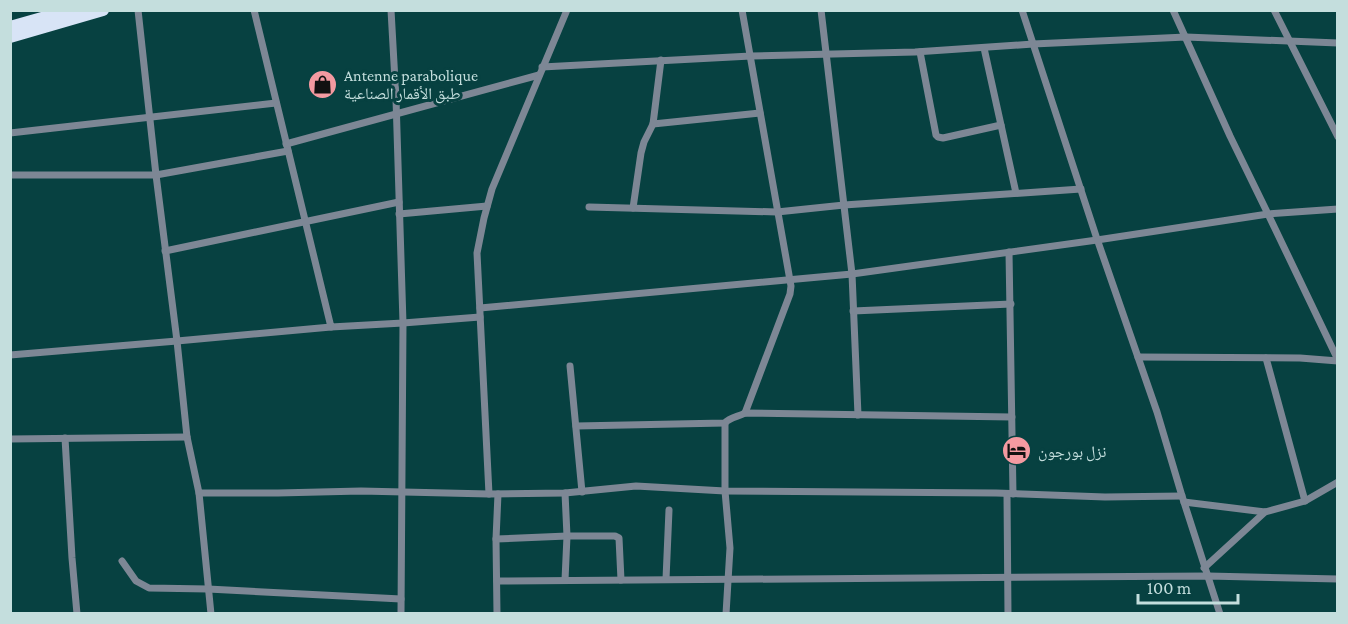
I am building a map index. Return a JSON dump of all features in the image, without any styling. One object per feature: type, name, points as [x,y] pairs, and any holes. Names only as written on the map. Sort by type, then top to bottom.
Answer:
[{"type":"highway","points":[[10,27],[70,10]]},
{"type":"highway","points":[[10,37],[103,10]]},
{"type":"street","points":[[138,10],[187,437],[199,493],[211,614]]},
{"type":"street","points":[[254,10],[331,327]]},
{"type":"street","points":[[391,10],[403,323],[401,614]]},
{"type":"street","points":[[489,494],[477,253],[492,189],[567,10]]},
{"type":"street","points":[[742,10],[790,280],[790,294],[745,413]]},
{"type":"street","points":[[821,10],[852,274],[858,414]]},
{"type":"street","points":[[1022,10],[1097,240],[1157,412],[1220,614]]},
{"type":"street","points":[[1138,357],[1300,358],[1338,361],[1230,136],[1173,10]]},
{"type":"street","points":[[1274,10],[1338,137]]},
{"type":"street","points":[[542,67],[751,56],[920,52],[1186,37],[1338,43]]},
{"type":"street","points":[[984,48],[1016,193]]},
{"type":"street","points":[[920,52],[938,137],[943,138],[1001,125]]},
{"type":"street","points":[[633,208],[640,153],[653,124],[661,60]]},
{"type":"street","points":[[10,175],[156,175],[287,147],[539,75]]},
{"type":"street","points":[[10,133],[276,103]]},
{"type":"street","points":[[653,124],[760,113]]},
{"type":"street","points":[[589,207],[777,212],[844,205],[1080,189]]},
{"type":"street","points":[[165,251],[399,202]]},
{"type":"street","points":[[399,214],[487,206]]},
{"type":"street","points":[[480,308],[852,274],[1269,214],[1338,209]]},
{"type":"street","points":[[1008,614],[1012,417],[1009,252]]},
{"type":"street","points":[[853,311],[1011,304]]},
{"type":"street","points":[[10,355],[331,327],[480,317]]},
{"type":"street","points":[[1266,358],[1305,501]]},
{"type":"street","points":[[570,366],[582,492]]},
{"type":"street","points":[[726,614],[730,548],[725,491],[725,423],[729,418],[745,413],[1012,417]]},
{"type":"street","points":[[576,426],[725,423]]},
{"type":"street","points":[[10,439],[187,437]]},
{"type":"street","points":[[65,438],[77,614]]},
{"type":"street","points":[[199,493],[362,491],[565,493],[636,486],[725,491],[1010,494],[1183,499],[1265,512],[1305,501],[1338,482]]},
{"type":"street","points":[[565,493],[567,536],[565,580]]},
{"type":"street","points":[[497,614],[498,494]]},
{"type":"street","points":[[666,579],[669,510]]},
{"type":"street","points":[[1204,568],[1265,512]]},
{"type":"street","points":[[496,539],[615,536],[619,538],[621,580]]},
{"type":"street","points":[[122,561],[136,581],[149,588],[401,599]]},
{"type":"street","points":[[496,581],[1208,576],[1338,579]]},
{"type":"place","name":"Antenne parabolique طبق الأقمار الصناعية","points":[[323,84]]},
{"type":"place","name":"نزل بورجون","points":[[1017,451]]}]
